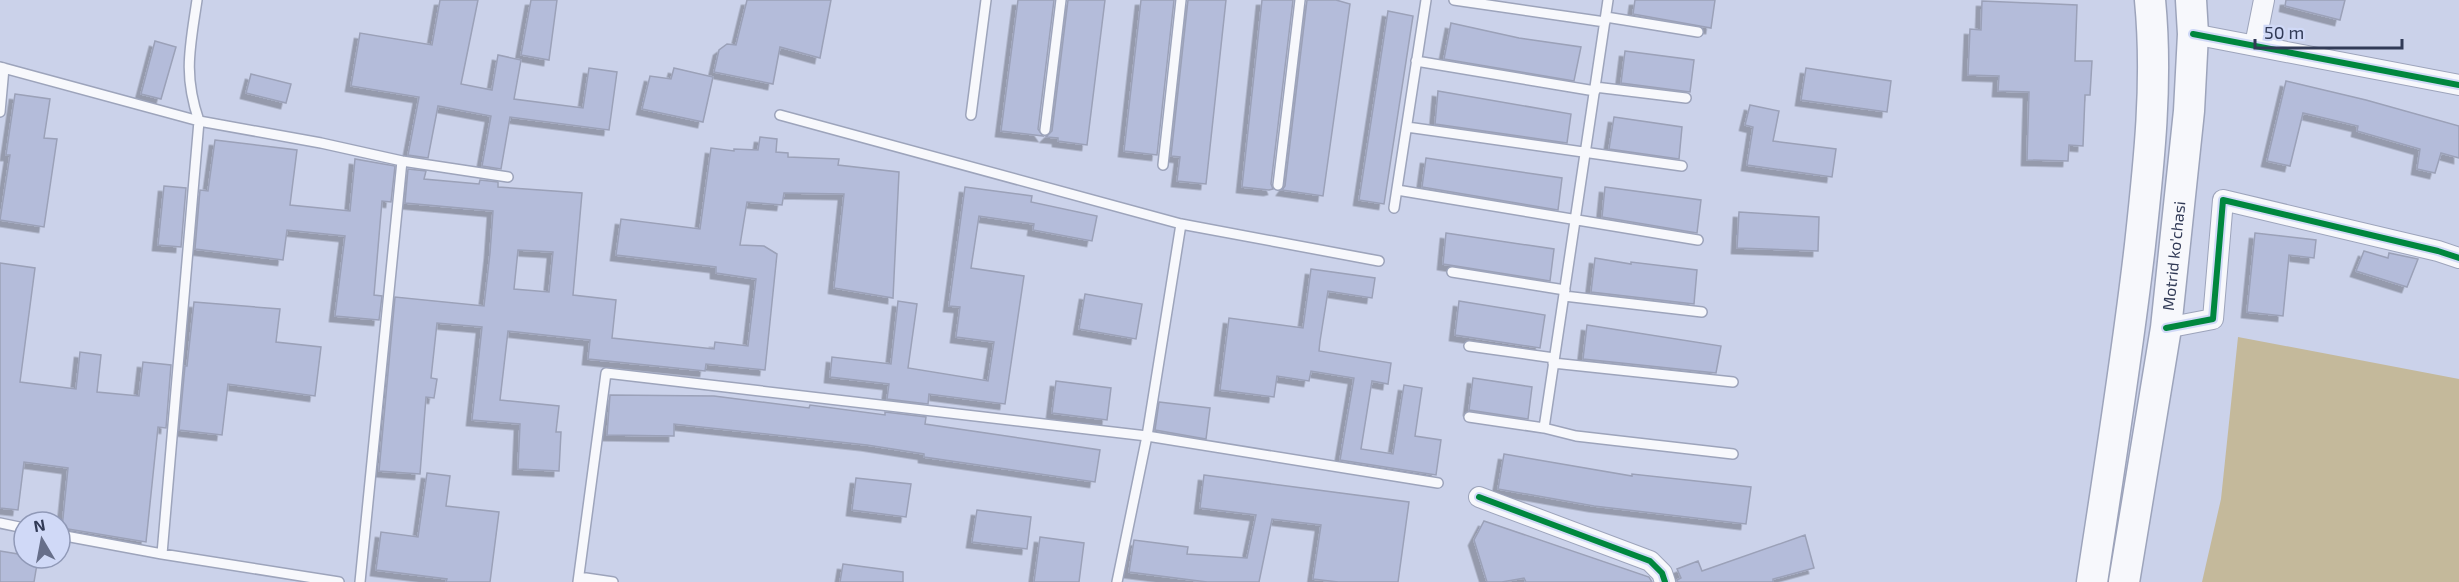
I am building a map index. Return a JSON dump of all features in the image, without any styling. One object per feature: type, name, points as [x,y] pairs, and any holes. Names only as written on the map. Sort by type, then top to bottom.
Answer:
[{"type":"main road","points":[[2091,582],[2132,320],[2149,170],[2154,68],[2150,0]]},
{"type":"main road","name":"Motrid ko'chasi","points":[[2124,582],[2166,328],[2189,111],[2193,34],[2191,0]]},
{"type":"street","points":[[2254,45],[2264,0]]},
{"type":"street","points":[[2193,34],[2459,86]]},
{"type":"street","points":[[2166,328],[2213,319],[2223,200],[2459,258]]},
{"type":"street","points":[[1479,497],[1650,561],[1662,573],[1665,582]]},
{"type":"lane","points":[[162,554],[199,121],[192,98],[188,60],[197,0]]},
{"type":"lane","points":[[971,115],[986,0]]},
{"type":"lane","points":[[1045,130],[1061,0]]},
{"type":"lane","points":[[1162,165],[1181,0]]},
{"type":"lane","points":[[1278,185],[1300,0]]},
{"type":"lane","points":[[1394,208],[1426,0]]},
{"type":"lane","points":[[1454,0],[1698,32]]},
{"type":"lane","points":[[1544,428],[1608,0]]},
{"type":"lane","points":[[1416,61],[1595,89],[1686,98]]},
{"type":"lane","points":[[0,112],[2,67],[199,121],[321,143],[402,161],[508,177]]},
{"type":"lane","points":[[780,115],[1181,224],[1379,261]]},
{"type":"lane","points":[[1407,127],[1682,166]]},
{"type":"lane","points":[[360,582],[402,161]]},
{"type":"lane","points":[[1397,190],[1698,240]]},
{"type":"lane","points":[[1118,582],[1147,436],[1181,224]]},
{"type":"lane","points":[[1452,272],[1564,293],[1702,312]]},
{"type":"lane","points":[[1469,346],[1554,361],[1733,382]]},
{"type":"lane","points":[[613,582],[579,579],[606,373],[1147,436],[1438,483]]},
{"type":"lane","points":[[1469,417],[1544,428],[1576,436],[1732,453]]},
{"type":"lane","points":[[72,537],[339,582]]},
{"type":"shaded area","points":[[2238,337],[2459,379],[2459,582],[2202,582],[2221,499]]},
{"type":"building","points":[[440,0],[478,0],[461,84],[492,90],[498,55],[521,60],[514,99],[583,108],[589,68],[617,72],[609,130],[510,117],[501,169],[482,166],[491,116],[438,106],[428,158],[408,155],[419,97],[351,86],[360,33],[432,45]]},
{"type":"building","points":[[531,0],[557,0],[549,60],[521,55]]},
{"type":"building","points":[[747,0],[831,0],[820,58],[780,47],[773,84],[714,72],[719,50],[727,44],[736,45]]},
{"type":"building","points":[[1018,0],[1054,0],[1038,129],[1043,136],[1001,131]]},
{"type":"building","points":[[1068,0],[1105,0],[1087,145],[1046,137],[1052,131]]},
{"type":"building","points":[[1141,0],[1174,0],[1157,155],[1124,151]]},
{"type":"building","points":[[1188,0],[1226,0],[1206,184],[1177,181],[1180,157],[1171,156]]},
{"type":"building","points":[[1262,0],[1293,0],[1271,184],[1273,189],[1269,190],[1242,187]]},
{"type":"building","points":[[1307,0],[1336,0],[1350,4],[1323,196],[1282,190],[1285,186]]},
{"type":"building","points":[[1635,0],[1715,0],[1711,28],[1633,14]]},
{"type":"building","points":[[2286,0],[2345,0],[2340,20],[2285,6]]},
{"type":"building","points":[[1982,1],[2077,5],[2075,61],[2092,61],[2090,95],[2085,95],[2083,146],[2069,145],[2068,161],[2027,160],[2029,92],[1998,91],[1999,76],[1968,75],[1970,29],[1981,30]]},
{"type":"building","points":[[1388,11],[1413,16],[1384,204],[1359,200]]},
{"type":"building","points":[[1451,23],[1519,38],[1581,47],[1574,81],[1444,59]]},
{"type":"building","points":[[155,41],[176,47],[161,99],[141,94]]},
{"type":"building","points":[[1625,51],[1694,60],[1690,92],[1621,83]]},
{"type":"building","points":[[674,68],[713,77],[703,122],[642,109],[650,76],[671,79]]},
{"type":"building","points":[[1806,68],[1891,81],[1887,112],[1801,100]]},
{"type":"building","points":[[251,74],[291,84],[286,103],[246,93]]},
{"type":"building","points":[[2286,81],[2459,126],[2459,158],[2441,153],[2435,173],[2417,169],[2420,149],[2357,131],[2358,126],[2303,113],[2290,166],[2267,161]]},
{"type":"building","points":[[1438,91],[1571,114],[1567,143],[1435,124]]},
{"type":"building","points":[[15,94],[50,99],[44,138],[57,139],[44,227],[0,220],[10,155],[6,155]]},
{"type":"building","points":[[1750,105],[1779,111],[1773,141],[1836,149],[1832,177],[1747,165],[1753,127],[1745,125]]},
{"type":"building","points":[[1614,117],[1682,127],[1679,159],[1609,149]]},
{"type":"building","points":[[760,137],[777,139],[776,152],[788,153],[788,157],[839,159],[838,165],[899,172],[893,298],[834,288],[844,194],[784,193],[782,205],[747,202],[740,245],[764,246],[777,254],[765,370],[706,364],[705,371],[588,359],[590,340],[508,331],[500,400],[559,406],[556,432],[561,432],[559,471],[518,469],[520,424],[472,420],[482,327],[437,323],[431,378],[437,379],[434,398],[426,397],[420,474],[379,471],[395,297],[484,306],[490,253],[493,211],[405,203],[408,169],[426,171],[424,179],[479,184],[480,180],[498,182],[498,187],[582,193],[573,295],[616,300],[612,338],[714,349],[715,342],[748,346],[756,279],[716,273],[716,267],[616,255],[621,219],[700,229],[711,148],[734,151],[734,149],[758,150]],"holes":[[[518,250],[553,252],[549,292],[514,289]]]},
{"type":"building","points":[[215,140],[297,150],[290,205],[350,211],[355,159],[395,166],[391,202],[382,201],[374,295],[382,296],[379,320],[335,316],[345,236],[287,230],[283,260],[195,249],[200,190],[208,191]]},
{"type":"building","points":[[1426,158],[1562,178],[1558,210],[1422,187]]},
{"type":"building","points":[[164,186],[186,188],[181,247],[158,245]]},
{"type":"building","points":[[965,187],[1032,196],[1031,202],[1097,216],[1092,241],[1033,230],[1034,224],[979,216],[971,268],[1024,276],[1005,404],[929,394],[928,404],[887,399],[889,384],[830,377],[832,357],[891,364],[898,301],[917,304],[908,368],[988,381],[994,342],[956,337],[960,307],[949,306]]},
{"type":"building","points":[[1605,187],[1701,200],[1697,233],[1602,217]]},
{"type":"building","points":[[1739,212],[1819,217],[1818,251],[1737,248]]},
{"type":"building","points":[[1446,233],[1554,249],[1550,281],[1443,264]]},
{"type":"building","points":[[2255,233],[2316,240],[2314,258],[2289,255],[2283,316],[2247,312]]},
{"type":"building","points":[[2364,251],[2388,258],[2389,253],[2418,259],[2407,287],[2356,271]]},
{"type":"building","points":[[1595,258],[1697,270],[1694,304],[1591,292]]},
{"type":"building","points":[[0,263],[35,268],[20,382],[76,389],[80,352],[101,355],[97,392],[139,396],[143,362],[171,365],[166,428],[158,427],[146,542],[72,530],[72,510],[64,510],[68,468],[24,462],[18,510],[0,508]]},
{"type":"building","points":[[1311,269],[1375,278],[1372,298],[1328,291],[1319,351],[1391,363],[1388,384],[1372,381],[1361,449],[1393,454],[1404,385],[1422,388],[1415,436],[1441,440],[1436,475],[1340,460],[1354,378],[1311,371],[1309,381],[1277,376],[1274,397],[1220,390],[1229,318],[1303,328]]},
{"type":"building","points":[[1085,294],[1142,304],[1136,339],[1079,329]]},
{"type":"building","points":[[1459,301],[1545,315],[1540,348],[1455,335]]},
{"type":"building","points":[[194,302],[280,309],[276,342],[321,347],[315,396],[228,384],[222,435],[179,430]]},
{"type":"building","points":[[1587,325],[1721,346],[1716,373],[1583,359]]},
{"type":"building","points":[[1473,378],[1532,387],[1528,419],[1469,410]]},
{"type":"building","points":[[1056,381],[1111,388],[1107,420],[1052,413]]},
{"type":"building","points":[[610,395],[714,396],[809,408],[810,405],[885,415],[885,412],[926,417],[925,424],[1100,450],[1095,482],[924,457],[924,454],[867,445],[674,424],[674,436],[607,435]]},
{"type":"building","points":[[1159,402],[1210,408],[1206,439],[1155,430]]},
{"type":"building","points":[[1504,454],[1632,476],[1632,474],[1751,487],[1746,524],[1594,506],[1498,489]]},
{"type":"building","points":[[427,473],[450,476],[446,506],[499,512],[490,582],[446,582],[447,579],[376,570],[381,532],[418,537]]},
{"type":"building","points":[[1204,475],[1409,502],[1398,582],[1338,582],[1313,579],[1321,525],[1272,519],[1259,582],[1207,582],[1129,572],[1134,540],[1188,547],[1187,554],[1247,558],[1256,515],[1200,508]]},
{"type":"building","points":[[856,478],[911,484],[906,517],[852,510]]},
{"type":"building","points":[[977,510],[1031,517],[1027,549],[972,542]]},
{"type":"building","points":[[1484,521],[1649,577],[1652,582],[1526,582],[1524,578],[1487,582],[1474,540]]},
{"type":"building","points":[[1805,535],[1814,568],[1773,579],[1773,582],[1678,582],[1677,580],[1681,578],[1677,569],[1698,561],[1702,571]]},
{"type":"building","points":[[1040,537],[1084,543],[1079,582],[1034,582]]},
{"type":"building","points":[[0,551],[12,553],[12,570],[36,570],[34,582],[0,582]]},
{"type":"building","points":[[843,564],[903,572],[903,582],[840,582]]},
{"type":"cycle path","points":[[2193,34],[2459,85]]},
{"type":"cycle path","points":[[2166,328],[2213,319],[2223,200],[2459,258]]},
{"type":"cycle path","points":[[1479,497],[1650,561],[1662,573],[1665,582]]}]
